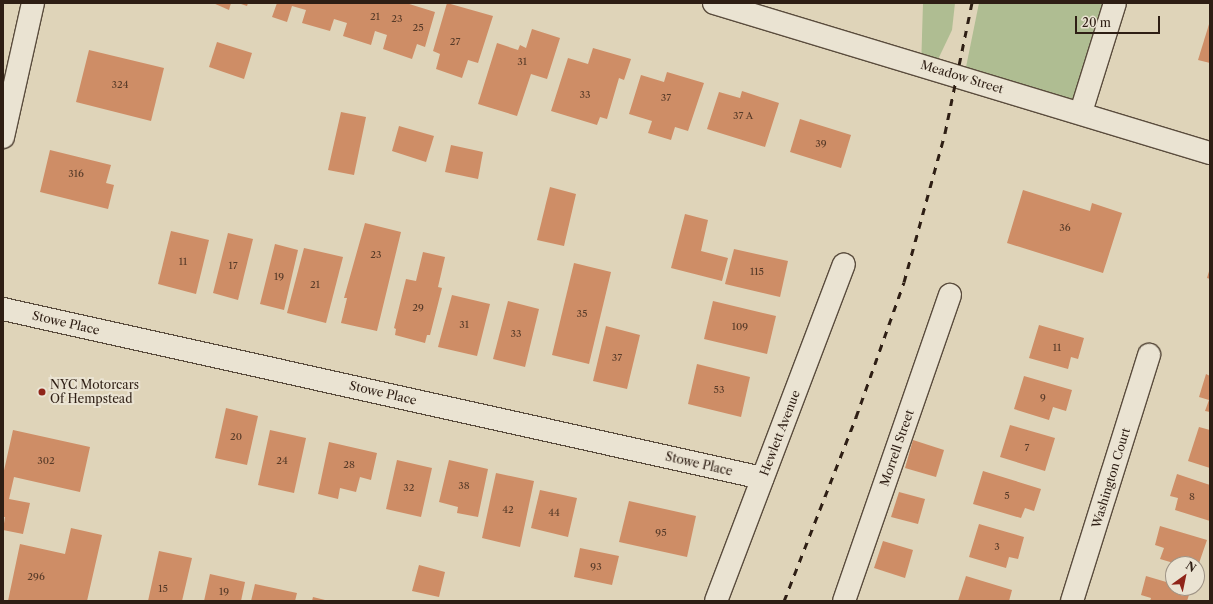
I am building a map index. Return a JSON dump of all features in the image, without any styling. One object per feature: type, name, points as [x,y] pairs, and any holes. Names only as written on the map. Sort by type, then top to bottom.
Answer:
[{"type":"street","points":[[3,137],[33,3]]},
{"type":"street","name":"Meadow Street","points":[[714,3],[1081,112],[1210,153]]},
{"type":"street","points":[[1081,112],[1114,3]]},
{"type":"street","name":"Hewlett Avenue","points":[[716,601],[844,264]]},
{"type":"street","name":"Morrell Street","points":[[844,601],[950,295]]},
{"type":"street","name":"Stowe Place","points":[[3,309],[762,478]]},
{"type":"street","name":"Washington Court","points":[[1072,601],[1149,355]]},
{"type":"green space","points":[[923,3],[955,3],[952,30],[932,72],[921,69]]},
{"type":"green space","points":[[979,3],[1115,3],[1081,114],[963,82]]},
{"type":"building","points":[[213,3],[231,3],[229,10]]},
{"type":"building","points":[[238,3],[248,3],[247,6]]},
{"type":"building","points":[[277,3],[406,3],[435,12],[425,47],[417,44],[412,59],[383,49],[387,35],[375,31],[371,45],[343,36],[347,23],[334,19],[330,31],[302,23],[306,10],[292,6],[287,22],[272,17]]},
{"type":"building","points":[[447,3],[493,16],[478,63],[468,60],[462,78],[436,69],[440,54],[433,51]]},
{"type":"building","points":[[1210,21],[1210,63],[1198,60]]},
{"type":"building","points":[[532,29],[560,38],[547,79],[531,74],[517,116],[478,104],[497,43],[518,50],[520,45],[526,48]]},
{"type":"building","points":[[217,42],[252,53],[244,79],[209,67]]},
{"type":"building","points":[[593,48],[631,59],[624,80],[619,78],[607,119],[600,117],[597,125],[551,111],[568,58],[588,64]]},
{"type":"building","points":[[89,50],[164,68],[151,121],[76,102]]},
{"type":"building","points":[[667,72],[704,83],[688,131],[675,127],[671,140],[648,133],[652,121],[629,114],[641,75],[664,82]]},
{"type":"building","points":[[742,91],[779,103],[765,147],[707,129],[719,92],[740,98]]},
{"type":"building","points":[[341,112],[366,117],[354,175],[328,170]]},
{"type":"building","points":[[800,119],[851,135],[841,168],[790,152]]},
{"type":"building","points":[[399,126],[434,136],[426,162],[392,151]]},
{"type":"building","points":[[451,145],[483,152],[478,179],[445,172]]},
{"type":"building","points":[[50,150],[111,165],[106,183],[114,185],[108,209],[40,192]]},
{"type":"building","points":[[550,187],[576,194],[564,246],[537,240]]},
{"type":"building","points":[[1023,190],[1090,211],[1092,203],[1122,213],[1103,273],[1007,243]]},
{"type":"building","points":[[685,214],[708,220],[701,251],[728,258],[722,281],[671,268]]},
{"type":"building","points":[[365,223],[401,232],[377,331],[341,323],[347,298],[344,298]]},
{"type":"building","points":[[171,231],[209,240],[196,294],[158,284]]},
{"type":"building","points":[[228,233],[253,239],[238,300],[213,293]]},
{"type":"building","points":[[275,244],[298,250],[284,310],[260,304]]},
{"type":"building","points":[[304,248],[343,257],[326,323],[287,313]]},
{"type":"building","points":[[734,249],[788,261],[780,297],[725,284]]},
{"type":"building","points":[[423,252],[445,257],[438,287],[442,288],[430,335],[427,335],[425,343],[395,335],[396,329],[394,328],[406,279],[416,281]]},
{"type":"building","points":[[574,263],[611,272],[589,364],[552,355]]},
{"type":"building","points":[[1210,268],[1210,279],[1207,278]]},
{"type":"building","points":[[452,295],[490,304],[477,356],[438,347]]},
{"type":"building","points":[[508,301],[539,309],[525,367],[493,359]]},
{"type":"building","points":[[713,301],[776,316],[767,354],[704,339]]},
{"type":"building","points":[[1039,325],[1084,338],[1078,359],[1071,357],[1068,369],[1029,358]]},
{"type":"building","points":[[606,326],[640,335],[627,389],[593,381]]},
{"type":"building","points":[[697,364],[750,377],[741,417],[688,404]]},
{"type":"building","points":[[1206,374],[1210,376],[1210,412],[1205,411],[1209,400],[1199,397]]},
{"type":"building","points":[[1024,376],[1072,390],[1066,411],[1053,407],[1049,420],[1014,409]]},
{"type":"building","points":[[226,408],[258,416],[247,465],[215,458]]},
{"type":"building","points":[[1010,425],[1055,438],[1045,471],[1000,457]]},
{"type":"building","points":[[1199,427],[1210,430],[1210,468],[1188,461]]},
{"type":"building","points":[[13,430],[90,447],[80,492],[14,477],[9,499],[30,503],[23,534],[3,530],[5,517],[3,517],[3,475]]},
{"type":"building","points":[[270,430],[306,438],[294,493],[258,485]]},
{"type":"building","points":[[913,440],[944,450],[936,477],[905,468]]},
{"type":"building","points":[[329,442],[377,453],[371,480],[360,477],[356,492],[340,488],[338,499],[318,494]]},
{"type":"building","points":[[397,460],[432,468],[421,517],[386,509]]},
{"type":"building","points":[[449,460],[488,469],[478,517],[457,513],[458,507],[439,502]]},
{"type":"building","points":[[983,471],[1041,489],[1034,511],[1025,508],[1021,518],[973,504]]},
{"type":"building","points":[[496,473],[534,481],[520,547],[482,538]]},
{"type":"building","points":[[1177,474],[1210,485],[1210,521],[1175,510],[1178,498],[1170,496]]},
{"type":"building","points":[[540,490],[577,498],[568,537],[531,528]]},
{"type":"building","points":[[899,492],[925,499],[918,524],[891,517]]},
{"type":"building","points":[[629,501],[696,516],[687,557],[619,542]]},
{"type":"building","points":[[979,524],[1024,537],[1018,559],[1009,557],[1006,568],[969,557]]},
{"type":"building","points":[[1160,526],[1207,540],[1201,556],[1165,556],[1165,560],[1160,559],[1164,548],[1155,545]]},
{"type":"building","points":[[71,528],[102,535],[87,601],[8,601],[20,544],[65,554]]},
{"type":"building","points":[[883,541],[913,550],[905,578],[874,568]]},
{"type":"building","points":[[580,548],[619,556],[612,585],[574,577]]},
{"type":"building","points":[[159,551],[192,558],[182,601],[148,601]]},
{"type":"building","points":[[419,565],[445,572],[439,597],[412,591]]},
{"type":"building","points":[[210,574],[245,582],[241,601],[204,601]]},
{"type":"building","points":[[966,576],[1012,590],[1009,601],[958,601]]},
{"type":"building","points":[[1146,576],[1165,582],[1165,596],[1189,596],[1187,601],[1150,601],[1151,598],[1141,595]]},
{"type":"building","points":[[255,584],[297,593],[295,601],[251,601]]},
{"type":"building","points":[[313,597],[325,600],[325,601],[312,601]]},
{"type":"railway","points":[[784,601],[856,417],[904,282],[945,133],[972,3]]},
{"type":"place","name":"NYC Motorcars Of Hempstead","points":[[42,392]]}]
